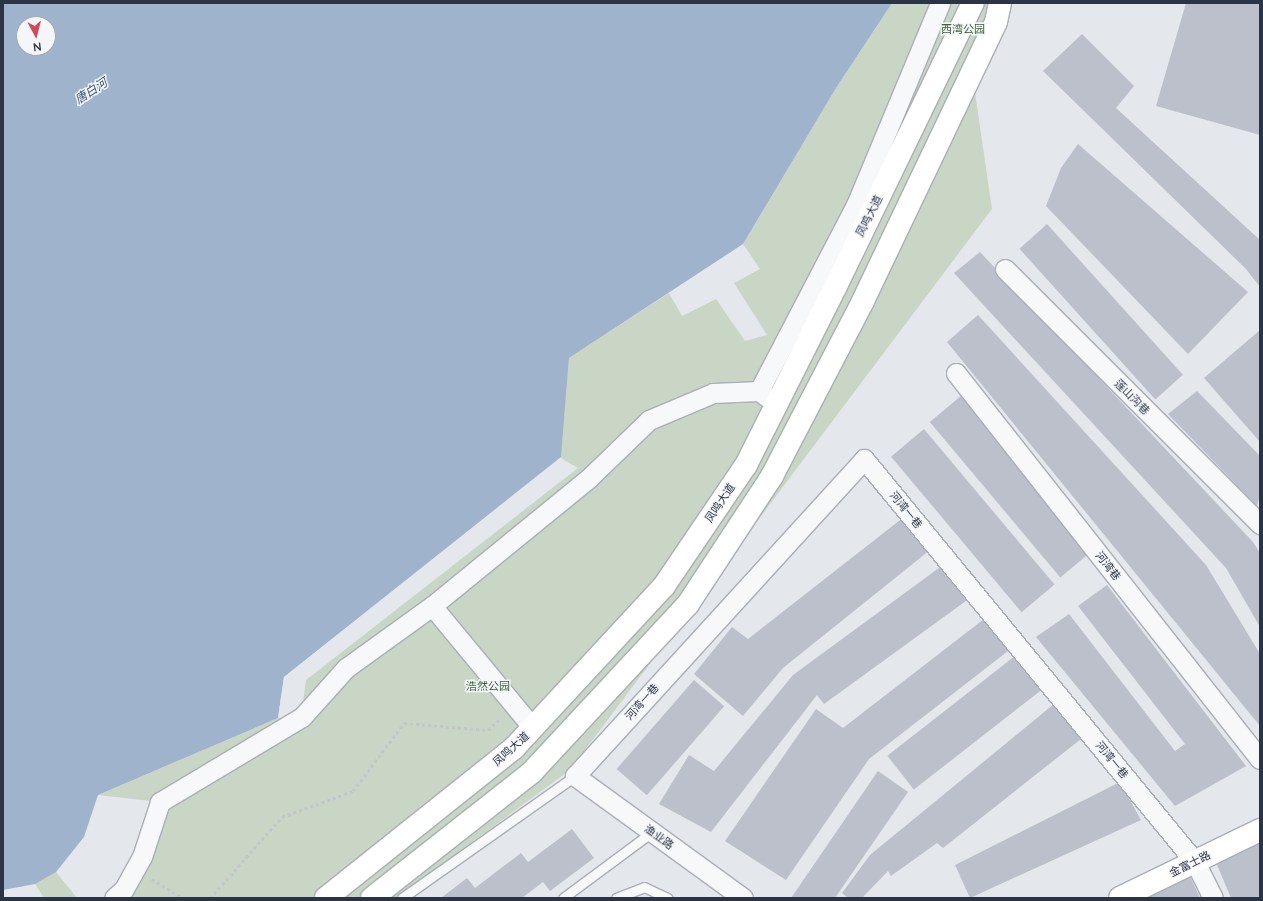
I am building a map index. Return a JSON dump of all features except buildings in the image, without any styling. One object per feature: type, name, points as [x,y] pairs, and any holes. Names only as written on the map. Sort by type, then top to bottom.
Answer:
[{"type":"main road","name":"凤鸣大道","points":[[326,898],[514,748],[664,586],[746,465],[836,286],[859,235],[951,53],[973,3]]},
{"type":"main road","points":[[372,898],[532,772],[688,604],[772,476],[888,246],[972,72],[996,22],[1000,3]]},
{"type":"main road","name":"金富士路","points":[[1120,898],[1260,830]]},
{"type":"street","points":[[759,391],[856,205],[940,3]]},
{"type":"street","name":"莲山沟巷","points":[[1005,269],[1260,524]]},
{"type":"street","name":"河湾巷","points":[[956,373],[1260,759]]},
{"type":"street","points":[[114,898],[124,889],[142,857],[160,802],[302,717],[346,668],[432,606],[590,477],[649,420],[713,393],[759,391],[776,404]]},
{"type":"street","name":"河湾一巷","points":[[575,776],[864,459],[1195,862],[1213,898]]},
{"type":"street","points":[[432,606],[533,728]]},
{"type":"street","name":"渔业路","points":[[575,776],[744,898]]},
{"type":"lane","points":[[402,898],[575,776]]},
{"type":"lane","points":[[563,898],[652,832]]},
{"type":"lane","points":[[616,898],[644,887],[668,898]]},
{"type":"path","points":[[210,898],[282,817],[353,791],[404,723],[488,730],[514,706]]},
{"type":"path","points":[[135,869],[182,898]]},
{"type":"green space","name":"浩然公园","points":[[892,3],[1000,3],[972,72],[992,209],[570,770],[396,898],[114,898],[159,802],[98,795],[278,718],[301,717],[306,680],[578,468],[561,458],[569,358],[669,293],[682,316],[716,299],[745,341],[767,335],[734,283],[760,269],[743,244],[836,88]]},
{"type":"green space","points":[[56,872],[77,898],[44,898],[35,884]]},
{"type":"water","name":"唐白河","points":[[3,3],[892,3],[836,88],[743,244],[569,358],[561,458],[284,677],[278,718],[98,795],[84,837],[56,872],[35,884],[3,890]]},
{"type":"pier","points":[[561,457],[562,460],[286,678],[278,718],[284,677]]},
{"type":"park label","name":"西湾公园","points":[[963,29]]}]
